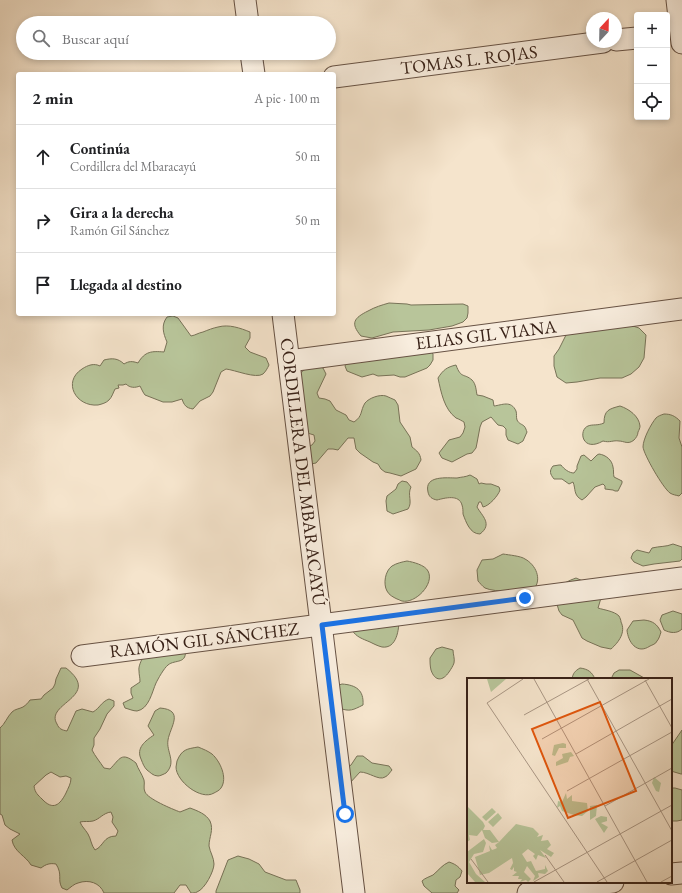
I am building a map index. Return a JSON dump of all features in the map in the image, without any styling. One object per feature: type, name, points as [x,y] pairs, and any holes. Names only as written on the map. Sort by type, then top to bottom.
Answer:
[{"type":"street","points":[[245,0],[247,16]]},
{"type":"street","points":[[677,0],[678,35]]},
{"type":"street","points":[[622,39],[634,38]]},
{"type":"street","name":"TOMAS L. ROJAS","points":[[336,77],[586,44]]},
{"type":"street","points":[[252,60],[254,72]]},
{"type":"street","name":"ELIAS GIL VIANA","points":[[289,360],[682,309]]},
{"type":"street","name":"CORDILLERA DEL MBARACAYÚ","points":[[283,316],[354,893]]},
{"type":"street","name":"RAMÓN GIL SÁNCHEZ","points":[[82,656],[682,578]]},
{"type":"street","points":[[672,874],[682,873]]},
{"type":"street","points":[[528,893],[605,883]]},
{"type":"green space","points":[[389,303],[411,305],[463,304],[468,306],[468,313],[467,318],[463,322],[452,326],[429,330],[393,332],[372,338],[361,336],[355,328],[355,321],[359,316],[378,306]]},
{"type":"green space","points":[[173,316],[178,318],[191,336],[222,326],[234,327],[250,332],[250,338],[245,347],[250,352],[266,358],[269,365],[267,369],[263,374],[256,375],[226,369],[221,372],[210,396],[200,401],[193,409],[186,406],[182,399],[172,402],[163,402],[145,395],[140,386],[133,387],[126,384],[118,385],[119,388],[115,389],[107,402],[98,405],[90,405],[78,398],[72,387],[76,374],[82,369],[93,365],[100,366],[104,360],[110,359],[115,359],[124,364],[127,362],[138,363],[146,354],[164,352],[167,342],[163,326],[167,317]]},
{"type":"green space","points":[[608,318],[639,328],[646,335],[644,358],[639,367],[631,374],[622,378],[600,378],[566,383],[557,377],[554,366],[554,356],[569,329]]},
{"type":"green space","points":[[430,349],[433,354],[433,360],[430,365],[427,368],[405,377],[394,375],[378,376],[373,374],[362,377],[347,371],[345,366],[347,361]]},
{"type":"green space","points":[[456,365],[461,374],[472,380],[476,387],[477,395],[493,400],[494,406],[506,404],[512,405],[516,412],[517,420],[525,427],[527,432],[523,441],[518,444],[508,440],[506,429],[503,426],[498,425],[491,417],[482,422],[476,448],[472,453],[452,462],[442,458],[439,453],[449,440],[460,437],[465,427],[464,422],[456,418],[446,405],[438,378],[446,369]]},
{"type":"green space","points":[[318,366],[323,368],[326,374],[317,393],[319,398],[330,401],[336,410],[346,415],[349,420],[354,422],[357,420],[365,403],[372,398],[387,396],[395,400],[398,405],[400,422],[410,437],[412,447],[418,452],[421,458],[416,469],[401,476],[385,472],[378,464],[356,449],[354,438],[348,438],[338,450],[328,449],[316,463],[311,464],[307,447],[312,445],[315,441],[314,435],[304,432],[299,374],[308,367]]},
{"type":"green space","points":[[620,406],[633,413],[638,419],[640,428],[635,439],[628,443],[603,441],[596,444],[586,443],[583,436],[585,428],[590,425],[604,423],[606,413],[613,408]]},
{"type":"green space","points":[[664,414],[669,414],[680,421],[679,438],[682,447],[682,493],[679,496],[670,493],[663,485],[650,464],[643,447],[646,436],[652,424],[657,417]]},
{"type":"green space","points":[[599,454],[610,460],[613,467],[614,477],[622,481],[618,491],[605,489],[603,484],[595,487],[582,500],[576,494],[573,482],[569,484],[562,479],[554,479],[551,474],[551,469],[553,466],[559,465],[561,465],[568,472],[574,473],[577,469],[581,456],[584,455],[591,461]]},
{"type":"green space","points":[[470,475],[477,479],[479,484],[491,484],[499,487],[500,490],[488,505],[483,507],[481,502],[479,502],[477,507],[486,523],[486,527],[480,534],[474,532],[469,527],[463,514],[462,505],[458,499],[444,498],[435,500],[428,492],[429,483],[433,480],[465,477]]},
{"type":"green space","points":[[402,481],[407,482],[411,487],[409,506],[408,509],[393,514],[387,511],[387,496],[396,489],[398,484]]},
{"type":"green space","points":[[673,544],[682,547],[682,559],[680,561],[643,566],[634,562],[631,558],[633,553],[637,550],[649,553],[652,548]]},
{"type":"green space","points":[[503,554],[523,558],[535,568],[538,581],[534,589],[496,591],[485,588],[478,581],[477,570],[482,560],[493,559]]},
{"type":"green space","points":[[407,561],[422,565],[428,571],[429,582],[418,596],[407,601],[402,601],[390,595],[385,585],[385,578],[392,566]]},
{"type":"green space","points":[[576,578],[592,585],[601,598],[598,608],[617,614],[619,617],[623,629],[621,637],[611,649],[601,647],[582,638],[573,620],[562,615],[559,611],[556,601],[562,586]]},
{"type":"green space","points":[[673,611],[682,614],[682,629],[678,632],[669,632],[664,630],[660,620],[662,615]]},
{"type":"green space","points":[[399,619],[396,638],[391,645],[387,647],[380,647],[362,639],[352,630]]},
{"type":"green space","points":[[644,620],[654,623],[661,632],[656,643],[641,649],[637,648],[631,643],[627,630],[633,621]]},
{"type":"green space","points":[[442,647],[453,650],[454,661],[453,666],[447,675],[439,679],[433,674],[430,658],[436,649]]},
{"type":"green space","points":[[185,648],[185,657],[180,661],[166,666],[156,683],[150,700],[141,710],[137,711],[125,708],[123,703],[133,698],[131,688],[140,682],[139,667],[143,656]]},
{"type":"green space","points":[[61,668],[66,668],[76,678],[78,686],[76,693],[58,710],[55,717],[57,724],[62,730],[67,731],[76,711],[82,709],[93,712],[106,700],[109,699],[114,701],[114,706],[107,714],[94,738],[92,750],[104,768],[110,769],[124,757],[131,759],[136,763],[144,780],[144,789],[147,795],[161,804],[180,812],[190,808],[193,809],[204,815],[210,821],[211,830],[209,846],[214,867],[208,880],[196,893],[191,893],[186,885],[180,885],[174,893],[104,893],[97,884],[86,881],[77,883],[67,890],[62,888],[59,871],[56,864],[48,864],[41,868],[31,865],[15,848],[12,840],[20,834],[5,825],[2,815],[0,814],[0,728],[13,711],[23,707],[30,700],[41,699],[53,688]],"holes":[[[51,772],[60,777],[66,776],[71,778],[64,797],[59,803],[53,806],[46,803],[39,796],[34,786]],[[111,812],[113,817],[112,822],[118,831],[116,836],[106,839],[95,850],[88,834],[80,822],[93,821]]]},
{"type":"green space","points":[[580,668],[585,669],[593,674],[595,678],[572,678],[574,672]]},
{"type":"green space","points":[[619,670],[630,670],[644,678],[612,678],[614,673]]},
{"type":"green space","points":[[342,684],[358,689],[362,696],[363,705],[351,710],[339,708],[336,686]]},
{"type":"green space","points":[[160,708],[168,709],[172,712],[174,720],[168,740],[171,765],[166,773],[156,776],[145,768],[141,759],[140,751],[142,745],[154,735],[148,726],[155,711]]},
{"type":"green space","points":[[682,730],[682,774],[672,771],[672,745]]},
{"type":"green space","points":[[198,747],[212,754],[222,770],[224,779],[223,784],[215,793],[209,795],[196,792],[190,788],[180,778],[177,772],[177,761],[181,754],[188,749]]},
{"type":"green space","points":[[357,756],[363,756],[372,763],[389,766],[392,770],[383,778],[360,772],[349,784],[347,768]]},
{"type":"green space","points":[[672,788],[682,790],[682,820],[672,821]]},
{"type":"green space","points":[[238,856],[259,864],[265,872],[286,880],[296,880],[300,893],[216,893],[228,860]]},
{"type":"green space","points":[[449,862],[456,865],[462,871],[460,877],[456,880],[455,886],[459,890],[457,893],[432,893],[424,886],[422,881],[433,875],[442,866]]},
{"type":"route","points":[[345,814],[322,625],[525,598]]}]
